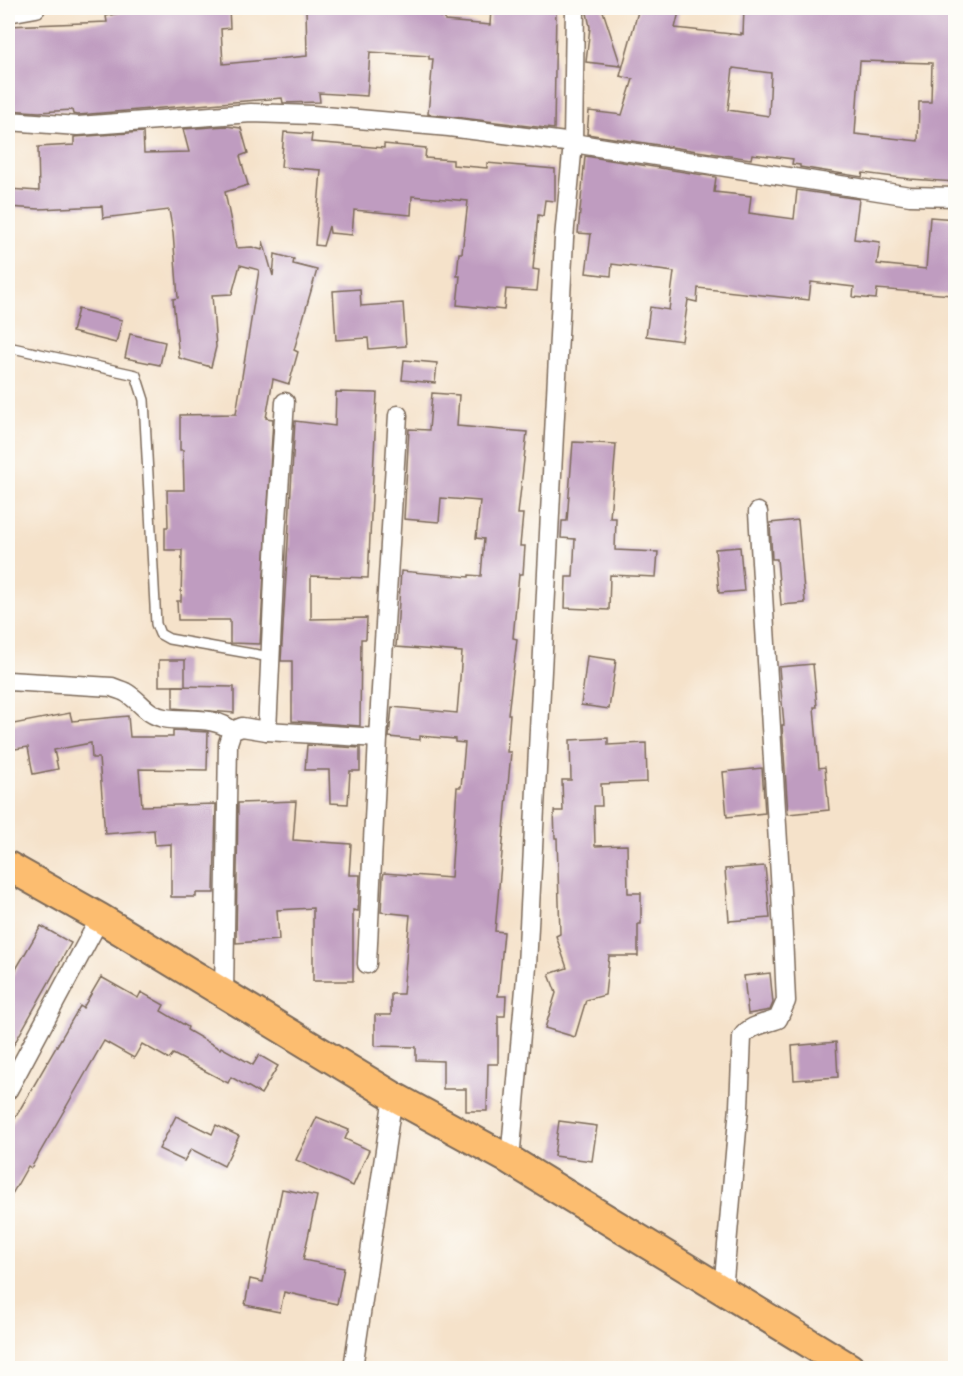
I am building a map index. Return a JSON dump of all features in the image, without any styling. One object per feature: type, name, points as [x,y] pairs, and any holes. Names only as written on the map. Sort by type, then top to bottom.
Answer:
[{"type":"main road","points":[[8,867],[100,918],[393,1096],[510,1160],[850,1368]]},
{"type":"street","points":[[8,13],[36,8]]},
{"type":"street","points":[[510,1160],[528,954],[564,238],[573,143],[575,8]]},
{"type":"street","points":[[8,121],[78,126],[251,113],[313,115],[449,127],[573,143],[910,196],[956,197]]},
{"type":"street","points":[[267,731],[285,402]]},
{"type":"street","points":[[367,964],[398,415]]},
{"type":"street","points":[[723,1291],[739,1107],[742,1037],[752,1027],[777,1019],[786,1001],[758,512]]},
{"type":"street","points":[[8,681],[112,687],[126,692],[151,714],[162,718],[212,721],[227,726],[232,731]]},
{"type":"street","points":[[224,993],[228,743],[232,731],[242,727],[267,731],[378,738]]},
{"type":"street","points":[[8,1090],[100,918]]},
{"type":"street","points":[[352,1368],[393,1096]]},
{"type":"lane","points":[[8,347],[136,375],[144,400],[156,624],[160,634],[169,639],[270,657]]},
{"type":"building","points":[[141,8],[229,8],[230,28],[221,29],[223,64],[307,56],[306,8],[441,8],[441,17],[445,17],[445,21],[490,25],[491,8],[556,8],[554,129],[428,114],[433,59],[429,59],[429,56],[370,52],[367,96],[319,93],[320,102],[283,103],[282,98],[78,115],[73,114],[72,110],[39,112],[8,110],[8,26],[107,22],[106,16]]},
{"type":"building","points":[[586,8],[602,8],[621,66],[586,62],[590,27]]},
{"type":"building","points":[[639,8],[680,8],[675,28],[741,35],[743,34],[744,8],[955,8],[956,182],[863,173],[862,177],[800,167],[800,165],[792,164],[793,159],[752,154],[751,159],[587,134],[589,111],[622,115],[633,79],[620,76]],"holes":[[[860,61],[932,63],[931,102],[919,102],[918,141],[855,134]],[[733,68],[771,73],[769,116],[728,110]]]},
{"type":"building","points":[[226,126],[241,128],[248,153],[240,156],[248,185],[225,192],[236,248],[252,247],[262,250],[263,241],[273,276],[275,254],[294,259],[293,264],[317,270],[294,350],[298,352],[289,384],[273,379],[266,418],[273,419],[260,644],[230,643],[230,620],[178,620],[177,601],[181,601],[182,550],[165,550],[165,527],[168,527],[167,490],[184,490],[183,450],[180,450],[180,415],[236,414],[259,270],[240,265],[232,294],[212,295],[216,347],[211,367],[179,358],[173,299],[178,298],[169,210],[103,218],[102,206],[39,209],[8,207],[8,189],[39,191],[38,147],[74,145],[74,137],[143,132],[144,153],[189,152],[183,129]]},
{"type":"building","points":[[284,132],[312,134],[311,142],[384,148],[384,144],[426,148],[425,158],[453,160],[453,165],[487,168],[487,163],[555,169],[555,201],[545,200],[543,216],[538,215],[533,269],[539,270],[537,291],[506,289],[504,310],[457,305],[460,276],[457,276],[459,253],[462,253],[468,201],[412,196],[411,215],[354,210],[352,235],[330,233],[329,226],[323,246],[315,245],[321,170],[281,167]]},
{"type":"building","points":[[585,156],[716,177],[714,192],[751,196],[749,213],[794,219],[797,190],[859,199],[854,239],[880,242],[877,264],[926,269],[930,217],[956,219],[956,262],[952,295],[877,289],[876,299],[853,297],[854,287],[811,282],[809,300],[698,288],[697,302],[688,300],[682,341],[646,336],[650,307],[669,310],[674,272],[612,264],[611,276],[586,273],[591,234],[578,233]]},
{"type":"building","points":[[360,289],[361,306],[403,303],[406,346],[369,349],[368,338],[336,340],[333,291]]},
{"type":"building","points":[[78,309],[122,320],[116,343],[72,332]]},
{"type":"building","points":[[130,334],[165,342],[160,365],[125,358]]},
{"type":"building","points":[[404,360],[437,363],[435,383],[402,380]]},
{"type":"building","points":[[336,392],[377,393],[368,578],[311,576],[311,619],[367,618],[366,639],[361,639],[360,726],[292,721],[292,661],[281,661],[295,421],[335,426]]},
{"type":"building","points":[[432,393],[459,395],[457,426],[527,432],[518,514],[523,514],[520,546],[525,546],[523,574],[519,574],[513,638],[517,639],[508,714],[510,714],[507,752],[511,752],[495,931],[504,932],[498,996],[506,996],[505,1016],[498,1016],[498,1064],[488,1064],[487,1111],[466,1111],[466,1089],[443,1089],[443,1061],[416,1060],[416,1047],[375,1046],[375,1015],[391,1015],[391,994],[403,994],[410,915],[381,912],[384,873],[451,878],[457,787],[461,787],[465,743],[455,742],[455,739],[420,736],[420,740],[389,737],[392,707],[457,713],[462,652],[396,647],[401,571],[481,576],[484,539],[476,538],[480,501],[441,498],[439,522],[404,519],[409,429],[429,430]]},
{"type":"building","points":[[573,442],[616,444],[610,518],[616,518],[615,550],[658,552],[656,577],[610,575],[609,610],[565,608],[566,577],[573,577],[575,539],[561,538],[562,521],[567,521]]},
{"type":"building","points":[[798,520],[805,603],[781,605],[777,559],[772,559],[770,523]]},
{"type":"building","points":[[740,547],[744,591],[719,593],[715,549]]},
{"type":"building","points":[[587,656],[616,660],[609,709],[581,705]]},
{"type":"building","points":[[159,660],[185,660],[185,686],[159,686]]},
{"type":"building","points":[[813,664],[819,768],[825,767],[829,810],[788,814],[779,667]]},
{"type":"building","points":[[173,686],[234,687],[234,713],[173,708]]},
{"type":"building","points":[[70,713],[72,721],[128,716],[130,737],[173,737],[173,730],[208,732],[207,770],[139,769],[142,806],[216,804],[214,893],[196,893],[196,897],[171,897],[171,844],[155,845],[154,830],[105,834],[99,758],[92,758],[91,743],[54,750],[58,769],[33,774],[28,747],[8,750],[8,725]]},
{"type":"building","points":[[608,738],[608,745],[646,743],[647,782],[601,784],[602,806],[594,806],[595,846],[627,845],[628,893],[641,893],[638,956],[609,956],[605,995],[586,1000],[575,1037],[545,1028],[556,993],[549,974],[567,968],[556,936],[560,934],[554,811],[563,811],[562,780],[571,780],[570,740]]},
{"type":"building","points":[[307,745],[360,748],[360,771],[350,771],[348,804],[330,803],[329,770],[305,770]]},
{"type":"building","points":[[762,768],[765,813],[727,817],[723,772]]},
{"type":"building","points":[[296,801],[293,840],[351,844],[349,875],[360,875],[358,911],[353,910],[353,981],[313,981],[313,908],[277,910],[279,940],[236,943],[238,803]]},
{"type":"building","points":[[765,866],[770,918],[729,921],[725,869]]},
{"type":"building","points":[[41,926],[71,943],[8,1055],[8,983]]},
{"type":"building","points":[[770,973],[773,1003],[770,1010],[748,1014],[744,976]]},
{"type":"building","points":[[101,977],[138,998],[141,992],[164,1005],[161,1011],[188,1027],[187,1030],[220,1049],[221,1047],[253,1065],[259,1055],[278,1066],[261,1094],[231,1077],[228,1083],[173,1054],[169,1059],[142,1044],[134,1058],[104,1041],[31,1168],[28,1166],[8,1201],[8,1130],[80,1006],[83,1008]]},
{"type":"building","points":[[836,1042],[838,1077],[794,1080],[792,1046]]},
{"type":"building","points":[[176,1116],[212,1134],[216,1125],[239,1136],[224,1166],[191,1149],[184,1161],[159,1149]]},
{"type":"building","points":[[317,1117],[349,1130],[345,1139],[369,1150],[353,1186],[296,1160]]},
{"type":"building","points":[[559,1121],[597,1126],[592,1161],[554,1156]]},
{"type":"building","points":[[282,1189],[317,1196],[303,1260],[344,1268],[337,1304],[284,1292],[280,1312],[245,1305],[250,1279],[263,1282]]}]
